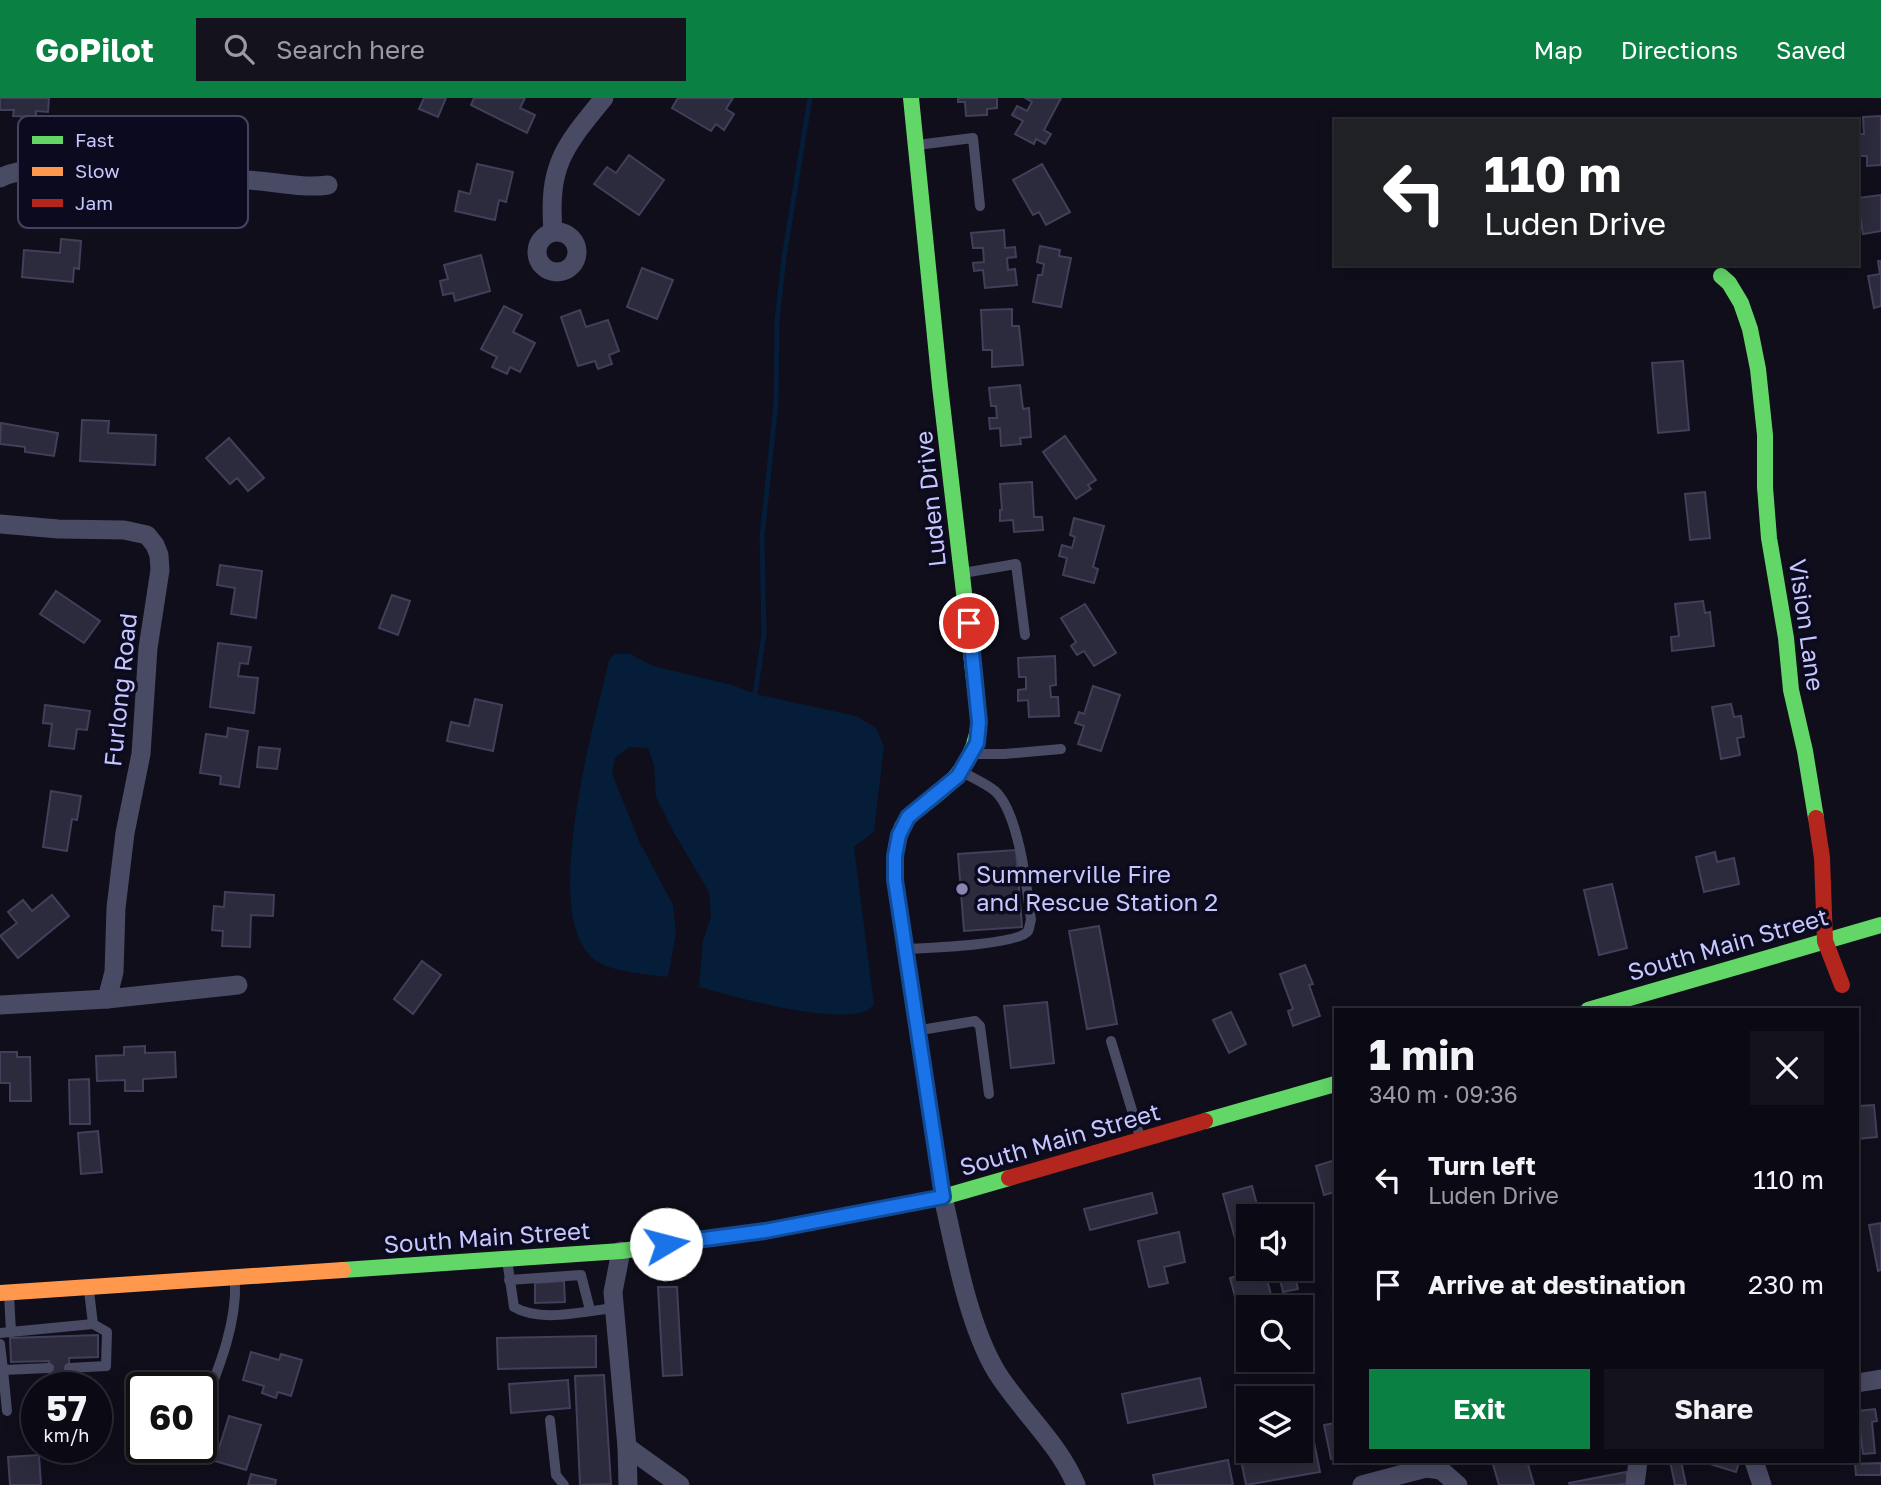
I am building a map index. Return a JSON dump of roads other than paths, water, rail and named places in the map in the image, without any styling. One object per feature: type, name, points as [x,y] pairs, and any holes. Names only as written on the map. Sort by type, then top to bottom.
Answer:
[{"type":"street","points":[[553,232],[553,183],[560,159],[570,139],[604,98]]},
{"type":"street","name":"Luden Drive","points":[[911,98],[979,722],[977,743],[972,754],[947,786],[908,817],[899,835],[895,856],[895,880],[943,1197]]},
{"type":"street","points":[[0,178],[18,171]]},
{"type":"street","points":[[248,180],[314,187],[328,185]]},
{"type":"street","name":"Vision Lane","points":[[1721,276],[1729,283],[1741,303],[1758,369],[1765,435],[1769,537],[1791,690],[1805,751],[1822,858],[1825,941],[1842,985]]},
{"type":"street","name":"Furlong Road","points":[[0,524],[124,530],[148,535],[159,555],[160,570],[148,649],[141,754],[125,833],[116,908],[114,972],[107,999]]},
{"type":"street","name":"South Main Street","points":[[1595,1008],[1825,941],[1880,928]]},
{"type":"street","points":[[0,1005],[107,999],[237,985]]},
{"type":"street","name":"South Main Street","points":[[4,1293],[621,1251],[765,1231],[943,1197],[1334,1084]]},
{"type":"street","points":[[943,1197],[962,1281],[985,1350],[1004,1383],[1055,1450],[1076,1485]]},
{"type":"street","points":[[621,1251],[613,1292],[628,1485]]},
{"type":"street","points":[[1859,1383],[1881,1379]]},
{"type":"street","points":[[627,1447],[680,1485]]},
{"type":"street","points":[[1635,1485],[1638,1463]]},
{"type":"street","points":[[1755,1463],[1762,1485]]},
{"type":"street","points":[[1362,1485],[1426,1468],[1441,1470],[1458,1485]]},
{"type":"lane","points":[[916,145],[973,138],[980,205]]},
{"type":"lane","points":[[962,573],[1016,564],[1025,635]]},
{"type":"lane","points":[[972,754],[1061,749]]},
{"type":"lane","points":[[905,949],[1005,942],[1029,931],[1030,909],[1020,851],[1004,803],[996,792],[961,771]]},
{"type":"lane","points":[[917,1031],[975,1021],[980,1026],[989,1094]]},
{"type":"lane","points":[[1111,1041],[1141,1141]]},
{"type":"lane","points":[[579,1254],[590,1310]]},
{"type":"lane","points":[[507,1258],[514,1307],[523,1312],[545,1315],[615,1308]]},
{"type":"lane","points":[[509,1279],[581,1275]]},
{"type":"lane","points":[[216,1372],[236,1301],[235,1278]]},
{"type":"lane","points":[[88,1287],[93,1324]]},
{"type":"lane","points":[[4,1293],[11,1332]]},
{"type":"lane","points":[[0,1333],[76,1331],[93,1324]]},
{"type":"lane","points":[[74,1364],[106,1366],[107,1332],[93,1324]]},
{"type":"lane","points":[[0,1344],[7,1411]]},
{"type":"lane","points":[[2,1370],[32,1365],[50,1368]]},
{"type":"lane","points":[[550,1420],[556,1475],[564,1485]]},
{"type":"water","points":[[614,654],[630,654],[653,666],[732,685],[755,694],[856,716],[876,728],[884,746],[874,832],[854,847],[874,1005],[869,1009],[842,1015],[823,1014],[757,1002],[699,987],[703,940],[711,917],[709,892],[656,797],[654,765],[648,748],[629,747],[615,758],[612,774],[640,843],[673,905],[676,933],[668,977],[607,966],[600,963],[581,942],[572,909],[570,867],[575,820],[593,727],[609,660]]},
{"type":"waterway","points":[[755,694],[764,634],[762,537],[776,403],[777,321],[784,257],[810,98]]},
{"type":"place","name":"Summerville Fire and Rescue Station 2","points":[[962,889]]}]
